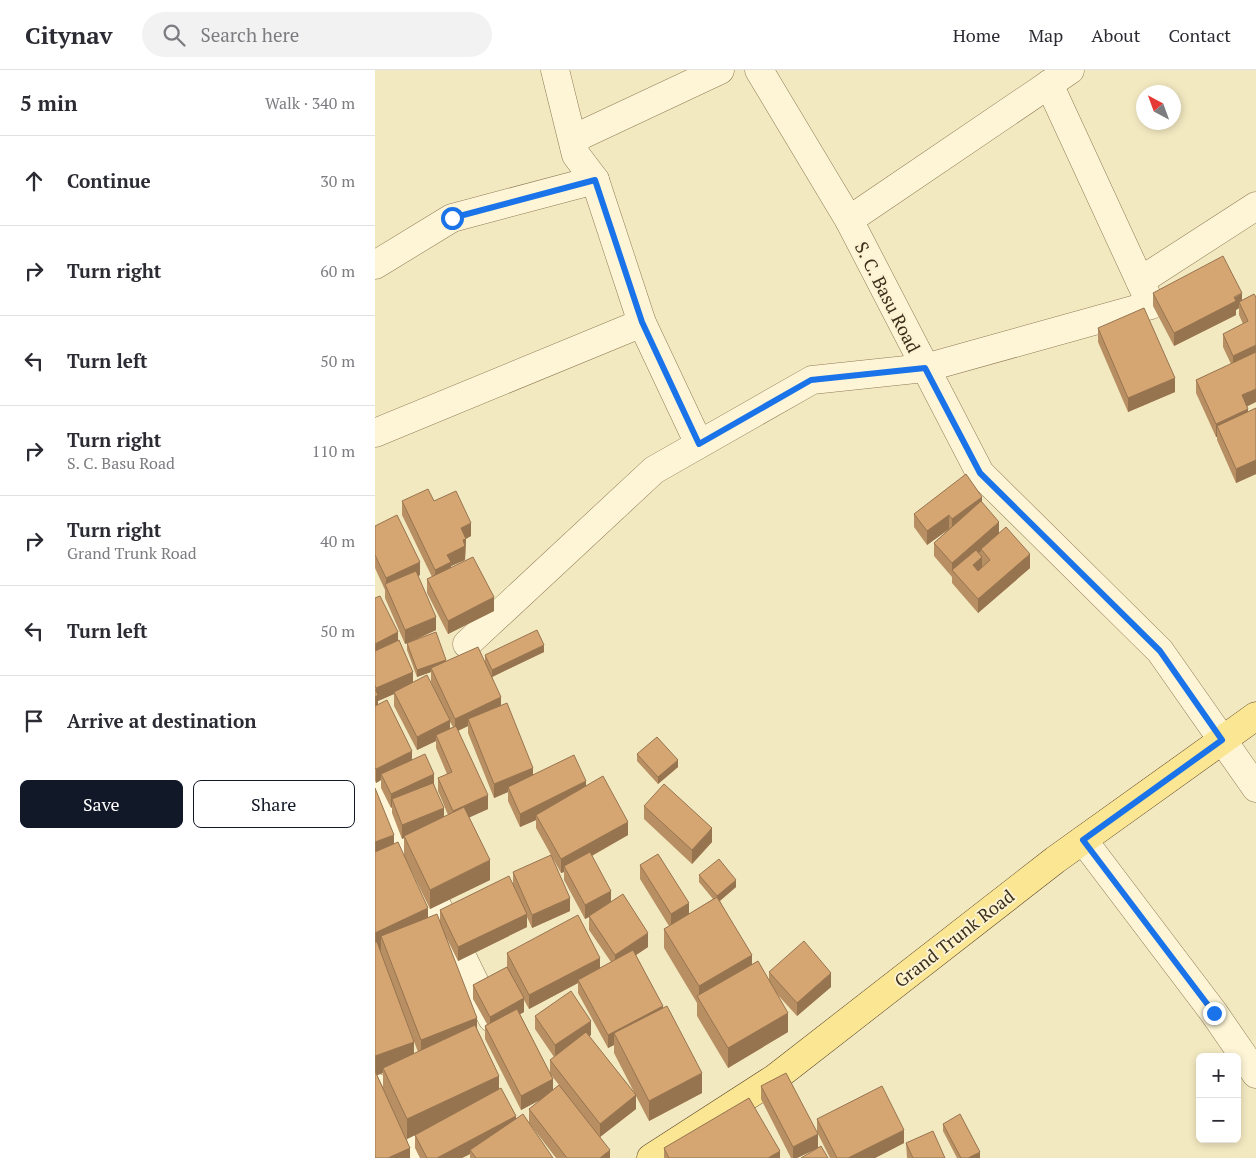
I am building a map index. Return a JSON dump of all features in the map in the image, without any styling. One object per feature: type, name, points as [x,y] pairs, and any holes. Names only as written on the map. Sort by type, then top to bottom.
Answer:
[{"type":"main road","name":"Grand Trunk Road","points":[[651,1158],[775,1078],[1083,840],[1256,716]]},
{"type":"street","points":[[555,70],[576,155],[595,180],[642,322],[699,444]]},
{"type":"street","points":[[573,139],[720,70]]},
{"type":"street","name":"S. C. Basu Road","points":[[759,70],[849,220],[980,473],[1160,651],[1256,788]]},
{"type":"street","points":[[467,644],[654,470],[811,380],[925,368],[1151,305],[1060,77],[849,220]]},
{"type":"street","points":[[375,265],[452,218],[595,180]]},
{"type":"street","points":[[1140,281],[1256,206]]},
{"type":"street","points":[[375,433],[642,322]]},
{"type":"street","points":[[375,779],[503,1042]]},
{"type":"street","points":[[1083,840],[1214,1013],[1256,1074]]},
{"type":"street","points":[[375,1087],[417,1158]]},
{"type":"building","points":[[1223,256],[1242,293],[1234,297],[1236,301],[1174,333],[1153,293]]},
{"type":"building","points":[[1254,294],[1256,297],[1256,345],[1233,356],[1223,334],[1248,321],[1239,302]]},
{"type":"building","points":[[1144,308],[1175,378],[1128,398],[1098,328]]},
{"type":"building","points":[[1256,352],[1256,389],[1242,395],[1248,409],[1216,424],[1196,380]]},
{"type":"building","points":[[1256,408],[1256,460],[1236,469],[1217,426]]},
{"type":"building","points":[[966,474],[982,497],[952,519],[949,515],[927,531],[914,514]]},
{"type":"building","points":[[428,489],[434,501],[456,491],[471,523],[461,528],[466,539],[463,540],[465,546],[447,555],[451,562],[435,570],[402,501]]},
{"type":"building","points":[[981,501],[999,522],[952,563],[934,543]]},
{"type":"building","points":[[397,515],[420,562],[386,578],[375,555],[375,526]]},
{"type":"building","points":[[1006,527],[1030,554],[978,599],[952,570],[976,550],[982,557],[973,565],[978,571],[990,560],[981,549]]},
{"type":"building","points":[[473,557],[494,597],[448,621],[427,579]]},
{"type":"building","points":[[416,571],[436,617],[405,630],[385,584]]},
{"type":"building","points":[[380,596],[398,632],[375,644],[375,598]]},
{"type":"building","points":[[537,630],[544,645],[492,670],[485,655]]},
{"type":"building","points":[[436,632],[446,660],[417,670],[407,643]]},
{"type":"building","points":[[399,640],[413,672],[376,688],[375,651]]},
{"type":"building","points":[[478,647],[501,697],[455,719],[431,668]]},
{"type":"building","points":[[427,675],[450,720],[417,737],[394,692]]},
{"type":"building","points":[[387,700],[412,751],[376,769],[375,706]]},
{"type":"building","points":[[507,703],[533,768],[494,784],[468,719]]},
{"type":"building","points":[[456,726],[488,795],[453,811],[438,778],[452,772],[436,735]]},
{"type":"building","points":[[657,737],[678,760],[658,777],[637,754]]},
{"type":"building","points":[[425,754],[434,774],[391,794],[381,774]]},
{"type":"building","points":[[574,755],[586,781],[520,814],[508,787]]},
{"type":"building","points":[[603,776],[628,822],[561,859],[536,815]]},
{"type":"building","points":[[433,783],[444,808],[402,825],[392,799]]},
{"type":"building","points":[[664,784],[712,828],[692,850],[644,806]]},
{"type":"building","points":[[375,788],[394,835],[375,842]]},
{"type":"building","points":[[464,807],[490,860],[430,890],[404,836]]},
{"type":"building","points":[[398,842],[428,908],[375,933],[375,852]]},
{"type":"building","points":[[590,852],[611,891],[585,905],[564,866]]},
{"type":"building","points":[[658,854],[689,903],[671,914],[640,865]]},
{"type":"building","points":[[551,855],[570,898],[532,915],[513,872]]},
{"type":"building","points":[[719,859],[736,880],[717,896],[699,875]]},
{"type":"building","points":[[509,876],[527,914],[458,947],[440,910]]},
{"type":"building","points":[[623,894],[648,933],[615,955],[589,916]]},
{"type":"building","points":[[717,897],[752,955],[699,986],[664,929]]},
{"type":"building","points":[[437,914],[477,1018],[421,1040],[381,936]]},
{"type":"building","points":[[578,915],[600,958],[529,995],[507,953]]},
{"type":"building","points":[[804,941],[831,973],[797,1003],[769,972]]},
{"type":"building","points":[[375,942],[377,942],[414,1042],[375,1056]]},
{"type":"building","points":[[633,950],[663,1006],[608,1035],[578,980]]},
{"type":"building","points":[[758,961],[788,1013],[728,1048],[697,996]]},
{"type":"building","points":[[507,967],[524,998],[490,1017],[473,985]]},
{"type":"building","points":[[571,991],[591,1021],[555,1045],[535,1016]]},
{"type":"building","points":[[667,1006],[702,1073],[649,1101],[614,1033]]},
{"type":"building","points":[[517,1009],[553,1079],[521,1096],[485,1026]]},
{"type":"building","points":[[475,1025],[499,1076],[407,1119],[383,1068]]},
{"type":"building","points":[[586,1032],[636,1095],[600,1124],[550,1060]]},
{"type":"building","points":[[375,1071],[410,1148],[388,1158],[375,1158]]},
{"type":"building","points":[[786,1073],[818,1134],[793,1147],[761,1086]]},
{"type":"building","points":[[559,1085],[610,1150],[600,1158],[567,1158],[529,1109]]},
{"type":"building","points":[[882,1086],[904,1130],[848,1158],[837,1158],[817,1119]]},
{"type":"building","points":[[501,1088],[516,1116],[437,1158],[427,1158],[415,1135]]},
{"type":"building","points":[[749,1098],[780,1151],[768,1158],[669,1158],[664,1148]]},
{"type":"building","points":[[523,1114],[553,1158],[476,1158],[470,1150]]},
{"type":"building","points":[[960,1114],[980,1152],[968,1158],[961,1158],[943,1124]]},
{"type":"building","points":[[933,1131],[945,1158],[913,1158],[906,1143]]},
{"type":"building","points":[[821,1146],[828,1158],[801,1158]]},
{"type":"route","points":[[452,218],[595,180],[642,322],[699,444],[811,380],[925,368],[980,473],[1160,651],[1222,740],[1083,840],[1214,1013]]}]
